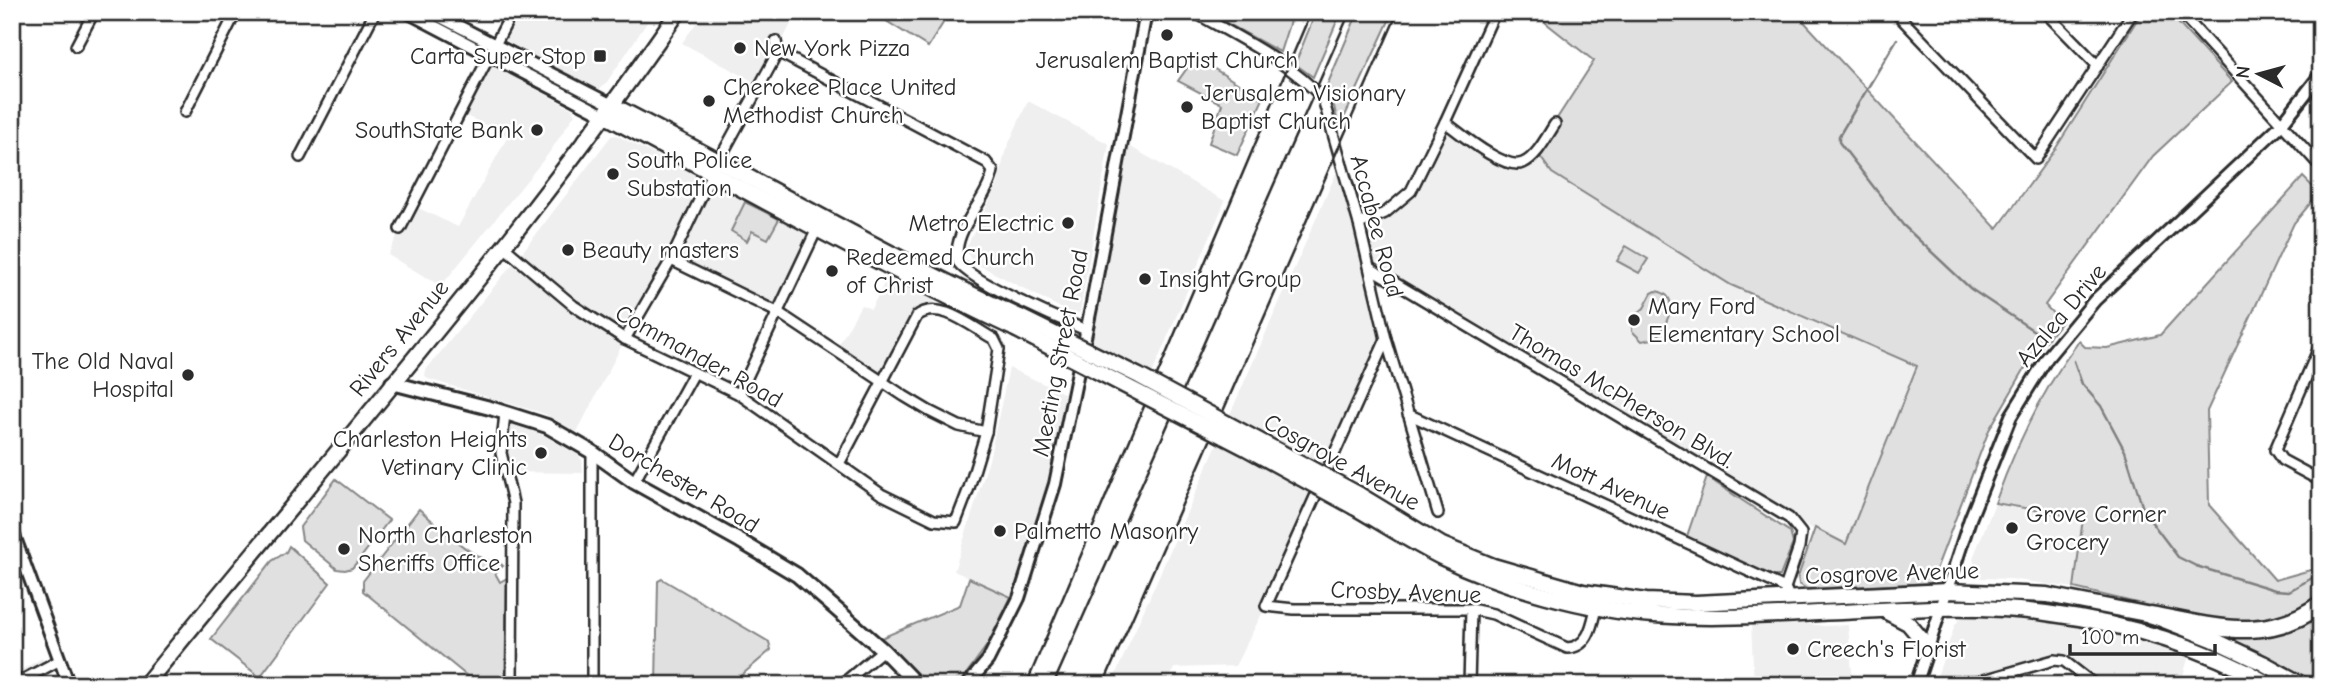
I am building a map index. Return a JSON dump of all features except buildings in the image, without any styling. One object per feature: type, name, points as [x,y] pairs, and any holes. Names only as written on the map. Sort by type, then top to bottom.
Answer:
[{"type":"highway","points":[[2151,615],[2228,629],[2261,630],[2290,622],[2321,604]]},
{"type":"highway","points":[[2248,673],[2261,685]]},
{"type":"main road","name":"Rivers Avenue","points":[[145,685],[504,247],[678,12]]},
{"type":"main road","name":"Cosgrove Avenue","points":[[608,110],[1018,323]]},
{"type":"main road","name":"Cosgrove Avenue","points":[[716,166],[816,230],[928,289],[1018,323],[1139,376],[1356,500],[1442,545],[1493,566],[1583,592],[1646,601],[1696,603],[1788,594],[1947,591],[2047,595],[2151,615],[2212,639],[2303,685]]},
{"type":"main road","name":"Dorchester Road","points":[[392,383],[505,412],[547,426],[592,452],[634,482],[797,575],[883,650],[917,685]]},
{"type":"main road","name":"Cosgrove Avenue","points":[[1356,500],[1441,557],[1494,579],[1596,608],[1653,615],[1705,617],[1942,609],[2044,612],[2144,632],[2248,673],[2271,685]]},
{"type":"main road","points":[[1886,611],[1908,623],[1928,648]]},
{"type":"street","points":[[76,46],[94,12]]},
{"type":"street","points":[[185,112],[236,12]]},
{"type":"street","points":[[300,157],[375,12]]},
{"type":"street","name":"Cosgrove Avenue","points":[[407,12],[492,49]]},
{"type":"street","name":"Cosgrove Avenue","points":[[431,12],[492,49],[608,110]]},
{"type":"street","points":[[400,229],[512,12]]},
{"type":"street","points":[[1131,12],[1145,17]]},
{"type":"street","name":"Accabee Road","points":[[1194,12],[1282,65],[1323,99],[1359,224],[1386,339],[1438,513]]},
{"type":"street","points":[[1359,224],[1385,213],[1411,191],[1446,122],[1495,12]]},
{"type":"street","points":[[1895,12],[2036,159],[2133,12]]},
{"type":"street","points":[[2045,12],[2098,66]]},
{"type":"street","points":[[2180,12],[2321,167]]},
{"type":"street","name":"Meeting Street Road","points":[[967,685],[988,660],[1019,598],[1055,484],[1145,17]]},
{"type":"street","points":[[625,339],[671,260],[716,166],[778,52],[776,41]]},
{"type":"street","points":[[778,52],[986,162],[993,171],[991,184],[956,244],[958,262],[968,273],[1086,331]]},
{"type":"street","name":"Azalea Drive","points":[[1916,685],[1970,519],[2011,416],[2046,358],[2095,300],[2281,125],[2321,74]]},
{"type":"street","points":[[1446,122],[1502,161],[1515,164],[1523,163],[1536,151],[1555,124]]},
{"type":"street","points":[[739,394],[816,230]]},
{"type":"street","name":"Commander Road","points":[[504,247],[574,306],[625,339],[739,394],[881,494],[934,520],[956,522],[986,432]]},
{"type":"street","points":[[671,260],[779,313],[884,382],[904,396],[939,416],[959,426],[986,432],[999,349],[994,339],[937,309],[922,312],[917,316],[884,382],[839,464]]},
{"type":"street","name":"Thomas McPherson Blvd.","points":[[1370,268],[1789,518],[1801,534],[1788,594]]},
{"type":"street","name":"Crosby Avenue","points":[[1386,339],[1266,606],[1294,609],[1471,609],[1493,614],[1567,648],[1574,648],[1584,642],[1592,626],[1596,608]]},
{"type":"street","points":[[2321,343],[2275,450],[2282,460],[2321,481]]},
{"type":"street","points":[[634,482],[694,373]]},
{"type":"street","points":[[505,412],[501,453],[513,503],[512,685]]},
{"type":"street","name":"Mott Avenue","points":[[1408,414],[1788,594]]},
{"type":"street","points":[[592,452],[592,685]]},
{"type":"street","points":[[12,530],[69,685]]},
{"type":"street","points":[[1469,685],[1471,609]]},
{"type":"street","points":[[841,685],[883,650]]},
{"type":"street","points":[[13,685],[60,660]]},
{"type":"street","points":[[1966,685],[2054,660],[2064,661],[2095,685]]},
{"type":"shaded area","points":[[512,12],[654,12],[607,82],[600,89],[596,89],[499,37]]},
{"type":"shaded area","points":[[704,12],[797,12],[760,85],[682,43]]},
{"type":"shaded area","points":[[872,12],[950,12],[928,47]]},
{"type":"shaded area","points":[[1206,12],[1273,12],[1290,21],[1280,52]]},
{"type":"shaded area","points":[[1316,12],[1341,12],[1313,77],[1295,64]]},
{"type":"shaded area","points":[[1358,12],[1393,12],[1339,129],[1332,97],[1326,88]]},
{"type":"shaded area","points":[[1538,12],[1795,12],[1997,229],[2054,151],[2142,12],[2168,12],[2232,82],[2153,156],[2045,305],[2061,322],[2028,363],[1989,430],[1931,583],[1807,589],[1799,584],[1798,577],[1815,528],[1846,544],[1917,366],[1731,285],[1552,173],[1536,151],[1594,61],[1546,23]]},
{"type":"shaded area","points":[[1195,57],[1263,99],[1237,155],[1209,143],[1222,104],[1178,81]]},
{"type":"shaded area","points":[[486,62],[572,109],[575,114],[549,153],[441,286],[388,255],[412,205],[458,227],[508,136],[460,113]]},
{"type":"shaded area","points":[[1028,101],[1109,144],[1080,312],[1074,315],[973,262],[965,250],[998,184],[1005,152]]},
{"type":"shaded area","name":"Mary Ford Elementary School","points":[[1444,126],[1515,164],[1536,151],[1731,285],[1917,366],[1846,544],[1789,518],[1371,268],[1386,339],[1266,606],[1235,666],[1174,668],[1166,685],[1111,685],[1341,162],[1359,224],[1412,191]]},
{"type":"shaded area","points":[[616,135],[811,234],[779,313],[671,260],[625,339],[577,432],[545,414],[428,379],[426,370],[524,250],[611,136]]},
{"type":"shaded area","points":[[1122,142],[1225,201],[1152,374],[1085,338]]},
{"type":"shaded area","points":[[2303,177],[2319,193],[2294,223],[2207,411],[2209,505],[2275,580],[2321,567],[2321,596],[2297,613],[2270,623],[2229,625],[2074,588],[2083,518],[1995,503],[2021,439],[2042,398],[2079,341],[2085,347],[2107,348],[2160,335]]},
{"type":"shaded area","points":[[745,202],[779,219],[768,239],[752,231],[747,241],[731,231]]},
{"type":"shaded area","points":[[1626,246],[1648,259],[1639,273],[1617,261]]},
{"type":"shaded area","points":[[889,274],[936,297],[929,310],[922,312],[884,382],[836,350],[861,305],[871,309]]},
{"type":"shaded area","points":[[1656,291],[1669,298],[1670,311],[1657,338],[1642,341],[1632,331],[1632,318],[1644,308],[1652,293]]},
{"type":"shaded area","points":[[1009,368],[1068,395],[1055,461],[1034,536],[1011,597],[954,571],[989,460]]},
{"type":"shaded area","points":[[504,422],[543,435],[578,455],[582,460],[583,473],[506,472]]},
{"type":"shaded area","points":[[1707,477],[1790,532],[1793,543],[1780,576],[1773,576],[1686,539]]},
{"type":"shaded area","points":[[336,479],[389,520],[352,568],[345,570],[337,569],[302,540],[300,527]]},
{"type":"shaded area","points":[[1995,503],[2083,518],[2074,588],[2011,579],[1980,578],[1976,573],[1973,558]]},
{"type":"shaded area","points":[[419,509],[469,551],[490,561],[498,561],[503,566],[495,573],[500,582],[507,578],[505,685],[478,685],[363,591],[363,581]]},
{"type":"shaded area","points":[[289,546],[330,583],[260,677],[211,639],[272,561],[286,552]]},
{"type":"shaded area","points":[[969,578],[1011,597],[988,644],[958,685],[926,685],[881,638],[960,605]]},
{"type":"shaded area","points":[[662,579],[769,642],[771,650],[730,685],[656,685],[658,581]]},
{"type":"shaded area","points":[[2321,612],[2321,685],[2316,685],[2234,641],[2236,637],[2259,636],[2291,629]]},
{"type":"shaded area","points":[[1972,614],[2060,620],[2140,637],[2189,656],[2180,685],[2095,685],[2064,661],[1966,685],[1934,685],[1955,625],[1960,619]]},
{"type":"shaded area","points":[[1804,623],[1823,626],[1848,625],[1853,685],[1754,685],[1751,624]]},
{"type":"shaded area","points":[[42,658],[53,685],[12,685],[12,675]]},
{"type":"waterway","points":[[1897,39],[1839,136],[1839,142],[1903,225],[1971,289],[2040,335]]},
{"type":"waterway","points":[[2074,361],[2082,384],[2101,406],[2125,451],[2144,512],[2178,557],[2196,566],[2275,590],[2289,591],[2321,573]]},
{"type":"railway","points":[[1026,685],[1311,12]]},
{"type":"railway","points":[[1053,685],[1350,12]]},
{"type":"railway","points":[[1103,685],[1398,12]]},
{"type":"place","name":"Jerusalem Baptist Church","points":[[1167,35]]},
{"type":"place","name":"New York Pizza","points":[[740,48]]},
{"type":"place","name":"Carta Super Stop","points":[[600,56]]},
{"type":"place","name":"Cherokee Place United Methodist Church","points":[[709,101]]},
{"type":"place","name":"Jerusalem Visionary Baptist Church","points":[[1187,107]]},
{"type":"place","name":"SouthState Bank","points":[[537,130]]},
{"type":"place","name":"South Police Substation","points":[[613,174]]},
{"type":"place","name":"Metro Electric","points":[[1068,223]]},
{"type":"place","name":"Beauty masters","points":[[568,250]]},
{"type":"place","name":"Redeemed Church of Christ","points":[[832,271]]},
{"type":"place","name":"Insight Group","points":[[1145,279]]},
{"type":"place","name":"Mary Ford Elementary School","points":[[1634,320]]},
{"type":"place","name":"The Old Naval Hospital","points":[[188,375]]},
{"type":"place","name":"Charleston Heights Vetinary Clinic","points":[[541,453]]},
{"type":"place","name":"Grove Corner Grocery","points":[[2012,528]]},
{"type":"place","name":"Palmetto Masonry","points":[[1000,531]]},
{"type":"place","name":"North Charleston Sheriffs Office","points":[[344,549]]},
{"type":"place","name":"Creech's Florist","points":[[1793,649]]}]
